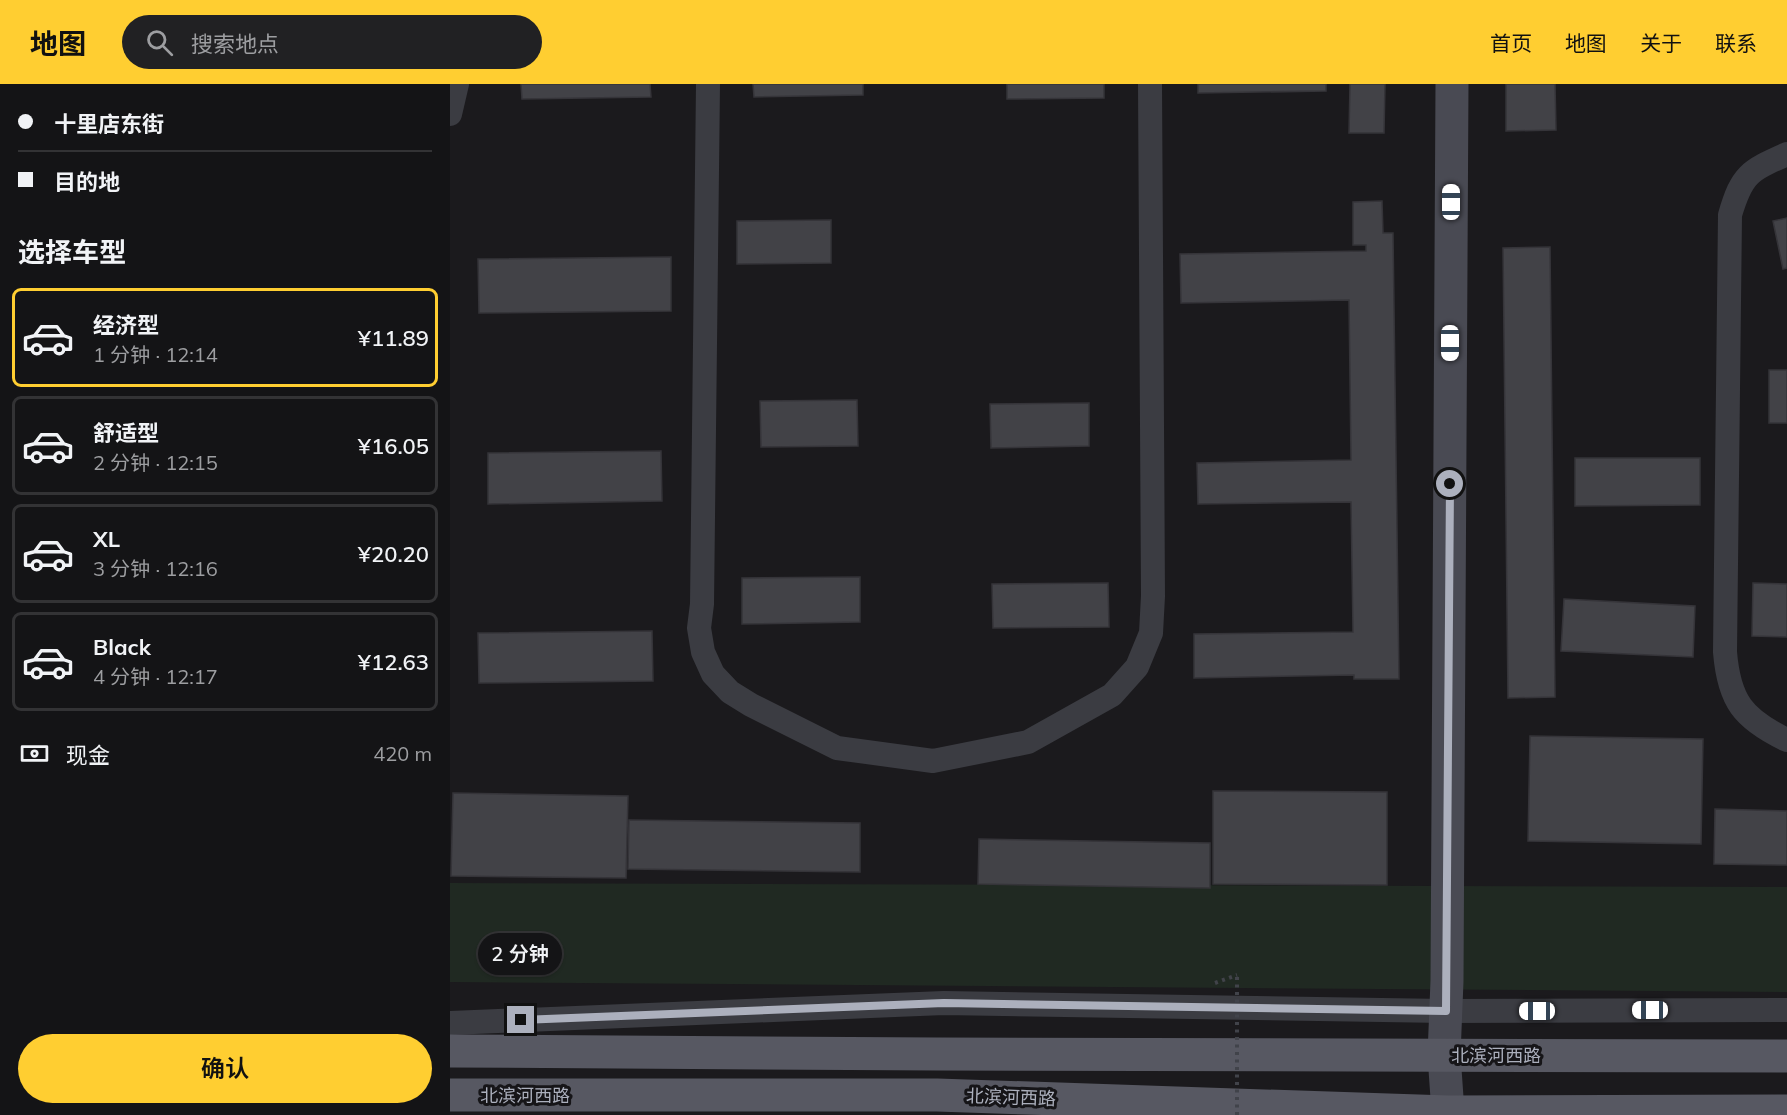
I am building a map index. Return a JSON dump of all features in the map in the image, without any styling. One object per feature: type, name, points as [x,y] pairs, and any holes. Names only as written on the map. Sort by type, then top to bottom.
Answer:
[{"type":"main road","name":"北滨河西路","points":[[450,1051],[1787,1056]]},
{"type":"main road","name":"北滨河西路","points":[[450,1095],[937,1095],[1448,1112],[1787,1111]]},
{"type":"street","points":[[450,114],[456,84]]},
{"type":"street","points":[[708,84],[702,604],[699,628],[703,652],[713,674],[730,692],[837,748],[933,761],[1028,742],[1112,695],[1137,667],[1151,633],[1153,596],[1150,84]]},
{"type":"street","points":[[1448,1112],[1444,1055],[1452,84]]},
{"type":"street","points":[[1787,154],[1755,168],[1738,189],[1730,215],[1725,652],[1727,677],[1737,701],[1753,721],[1787,741]]},
{"type":"street","points":[[450,1023],[944,1003],[1446,1011],[1787,1010]]},
{"type":"path","points":[[1237,1115],[1238,975]]},
{"type":"shaded area","points":[[450,883],[1787,887],[1787,992],[450,982]]},
{"type":"building","points":[[521,84],[650,84],[651,97],[522,99]]},
{"type":"building","points":[[753,84],[863,84],[863,95],[754,97]]},
{"type":"building","points":[[1007,84],[1104,84],[1104,98],[1007,99]]},
{"type":"building","points":[[1198,84],[1326,84],[1326,91],[1198,93]]},
{"type":"building","points":[[1350,84],[1385,84],[1384,133],[1349,133]]},
{"type":"building","points":[[1506,84],[1555,84],[1556,130],[1506,131]]},
{"type":"building","points":[[1382,201],[1383,233],[1393,233],[1399,679],[1354,679],[1354,675],[1194,678],[1194,634],[1353,632],[1351,502],[1198,504],[1197,463],[1351,460],[1349,300],[1181,303],[1180,254],[1366,251],[1366,245],[1353,245],[1353,202]]},
{"type":"building","points":[[1787,218],[1787,268],[1783,269],[1773,221]]},
{"type":"building","points":[[831,220],[831,263],[737,264],[737,221]]},
{"type":"building","points":[[1550,247],[1555,697],[1508,698],[1503,248]]},
{"type":"building","points":[[671,257],[671,311],[479,313],[478,259]]},
{"type":"building","points":[[1769,370],[1787,370],[1787,423],[1769,423]]},
{"type":"building","points":[[857,400],[858,446],[761,447],[760,401]]},
{"type":"building","points":[[1089,403],[1089,446],[991,448],[990,404]]},
{"type":"building","points":[[661,451],[662,501],[488,504],[488,453]]},
{"type":"building","points":[[1575,458],[1700,458],[1700,505],[1575,506]]},
{"type":"building","points":[[860,577],[860,622],[742,624],[742,578]]},
{"type":"building","points":[[1108,583],[1109,627],[993,628],[992,584]]},
{"type":"building","points":[[1753,583],[1787,584],[1787,637],[1752,636]]},
{"type":"building","points":[[1564,599],[1695,606],[1693,657],[1561,651]]},
{"type":"building","points":[[652,631],[653,681],[479,683],[478,633]]},
{"type":"building","points":[[1530,736],[1703,739],[1701,844],[1528,841]]},
{"type":"building","points":[[1213,791],[1387,792],[1387,885],[1213,884]]},
{"type":"building","points":[[453,793],[628,796],[626,878],[451,876]]},
{"type":"building","points":[[1715,809],[1787,811],[1787,865],[1714,864]]},
{"type":"building","points":[[629,820],[860,823],[860,872],[628,869]]},
{"type":"building","points":[[979,839],[1210,843],[1210,888],[978,884]]},
{"type":"route","points":[[521,1020],[944,1003],[1446,1011],[1450,484]]}]
